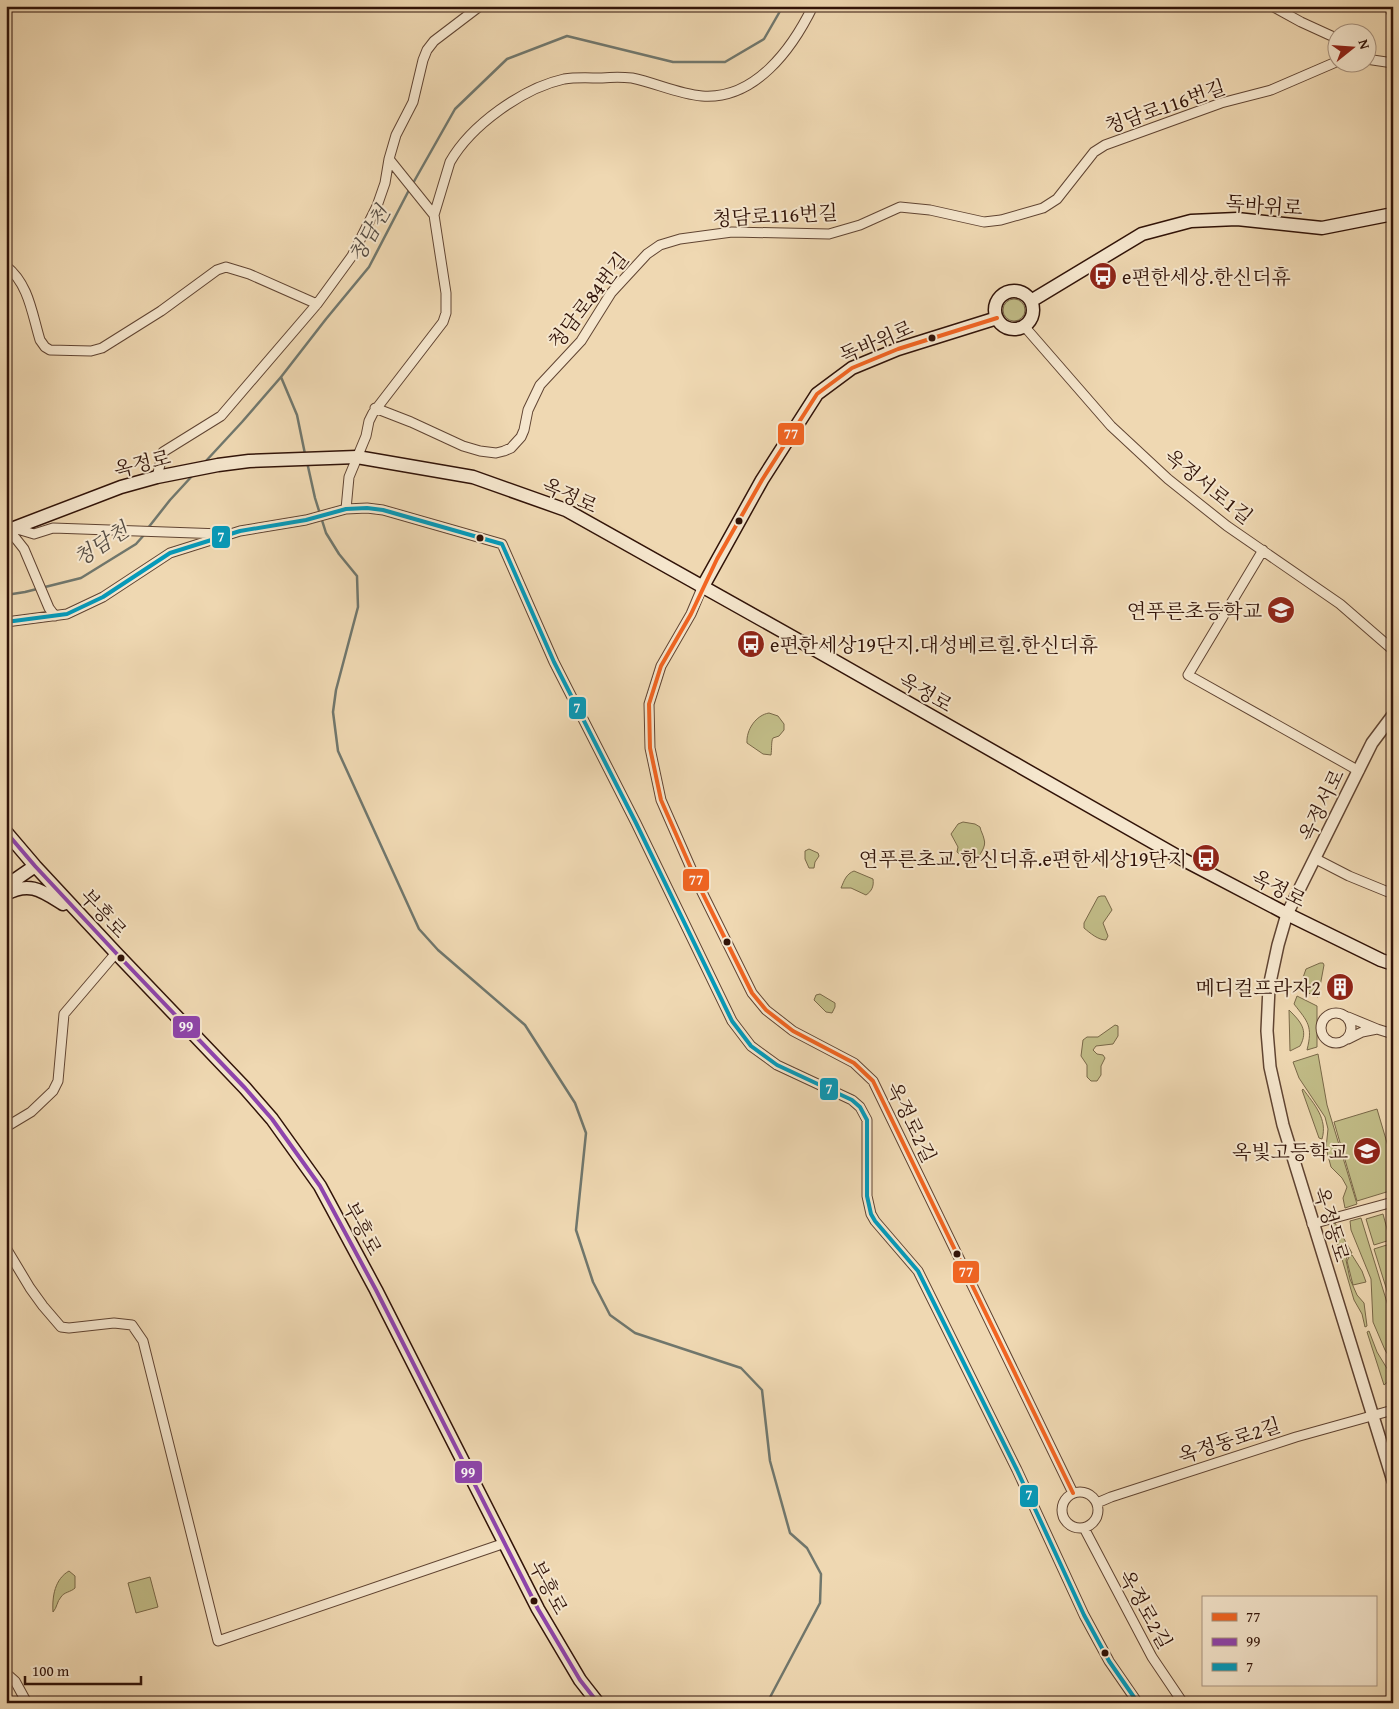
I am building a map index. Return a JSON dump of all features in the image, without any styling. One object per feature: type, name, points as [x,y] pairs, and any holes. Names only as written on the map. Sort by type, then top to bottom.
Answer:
[{"type":"main road","name":"독바위로","points":[[1031,301],[1142,234],[1191,221],[1237,219],[1322,228],[1393,214]]},
{"type":"main road","points":[[1009,292],[1021,293],[1031,301],[1033,307],[1032,318],[1024,326],[1012,329],[1006,327],[997,318],[996,306],[1003,295],[1009,292]]},
{"type":"main road","name":"독바위로","points":[[702,588],[762,480],[817,394],[852,368],[898,348],[997,318]]},
{"type":"main road","name":"옥정로","points":[[10,529],[122,487],[162,476],[249,461],[351,457],[472,477],[566,510],[1184,860],[1287,914],[1381,960],[1393,964]]},
{"type":"main road","name":"부흥로","points":[[6,832],[79,914],[245,1088],[272,1119],[320,1186],[376,1290],[538,1609],[580,1680],[598,1703]]},
{"type":"main road","points":[[6,886],[35,866]]},
{"type":"main road","points":[[6,894],[27,887],[38,889],[79,914]]},
{"type":"street","points":[[162,476],[163,452],[221,416],[317,304],[352,256],[369,225],[385,184],[389,159],[396,135],[413,102],[423,60],[428,50],[434,41],[480,6]]},
{"type":"street","points":[[432,211],[450,162],[455,154],[479,128],[516,99],[553,82],[566,79],[588,78],[631,78],[685,94],[702,96],[716,96],[738,91],[755,81],[780,57],[792,43],[813,6]]},
{"type":"street","points":[[1272,6],[1326,33]]},
{"type":"street","points":[[1389,6],[1393,15]]},
{"type":"street","points":[[1376,60],[1393,63]]},
{"type":"street","name":"청담로116번길","points":[[674,240],[732,232],[829,234],[848,230],[895,209],[905,207],[930,210],[984,222],[1001,220],[1050,204],[1063,193],[1094,152],[1105,145],[1221,103],[1271,90],[1326,66]]},
{"type":"street","points":[[342,510],[351,457],[366,436],[369,421],[375,408],[439,327],[446,313],[446,294],[432,211],[389,159]]},
{"type":"street","name":"청담로84번길","points":[[375,408],[463,446],[496,453],[511,448],[521,437],[528,410],[536,391],[581,342],[611,293],[647,254],[660,244],[674,240]]},
{"type":"street","points":[[6,266],[17,274],[23,284],[40,340],[50,350],[90,351],[102,348],[161,311],[218,270],[226,267],[249,274],[317,304]]},
{"type":"street","name":"옥정서로1길","points":[[1024,326],[1111,426],[1175,485],[1227,526],[1340,604],[1393,650]]},
{"type":"street","points":[[6,622],[52,612],[67,614],[103,597],[170,553],[230,534],[306,520],[342,510],[367,508],[383,510],[502,544],[554,662],[636,823],[732,1021],[751,1046],[777,1065],[852,1100],[860,1107],[867,1120],[866,1181],[871,1214],[918,1271],[1017,1470],[1084,1615],[1109,1661],[1138,1703]]},
{"type":"street","points":[[10,529],[34,534],[53,528],[230,534]]},
{"type":"street","points":[[10,529],[24,549],[52,612]]},
{"type":"street","points":[[1263,550],[1188,675],[1359,771]]},
{"type":"street","name":"옥정로2길","points":[[702,588],[691,614],[661,666],[649,704],[650,748],[661,800],[697,882],[752,993],[766,1010],[793,1031],[854,1063],[873,1081],[1073,1493]]},
{"type":"street","name":"옥정서로","points":[[1287,914],[1372,743],[1393,716]]},
{"type":"street","points":[[1316,859],[1349,876],[1393,894]]},
{"type":"street","name":"옥정동로","points":[[1287,914],[1271,973],[1267,1008],[1270,1067],[1283,1125],[1312,1224],[1393,1481]]},
{"type":"street","points":[[6,1127],[31,1112],[53,1091],[58,1081],[64,1014],[116,953]]},
{"type":"street","points":[[1377,1029],[1362,1032],[1344,1042],[1333,1043],[1324,1037],[1321,1028],[1325,1018],[1330,1014],[1339,1013],[1393,1034]]},
{"type":"street","points":[[1344,1015],[1352,1026],[1350,1036],[1344,1042]]},
{"type":"street","points":[[1312,1224],[1393,1202]]},
{"type":"street","points":[[6,1248],[30,1288],[61,1327],[69,1328],[123,1323],[132,1325],[143,1341],[218,1641],[505,1543]]},
{"type":"street","name":"옥정동로2길","points":[[1097,1504],[1111,1497],[1203,1466],[1393,1410]]},
{"type":"street","points":[[1084,1492],[1090,1495],[1097,1504],[1098,1516],[1095,1522],[1084,1528],[1072,1527],[1067,1524],[1061,1513],[1064,1501],[1073,1493],[1084,1492]]},
{"type":"street","name":"옥정로2길","points":[[1084,1528],[1152,1657],[1183,1703]]},
{"type":"street","points":[[6,1673],[15,1682],[27,1703]]},
{"type":"shaded area","points":[[1014,299],[1022,302],[1025,310],[1022,318],[1014,321],[1006,318],[1003,310],[1006,302]]},
{"type":"shaded area","points":[[769,713],[778,716],[784,724],[784,730],[779,736],[772,739],[771,755],[763,754],[747,743],[750,728],[756,720]]},
{"type":"shaded area","points":[[963,822],[980,827],[984,837],[984,848],[975,862],[969,863],[957,852],[958,847],[951,834],[958,824]]},
{"type":"shaded area","points":[[809,849],[818,853],[819,856],[814,868],[809,868],[805,859],[805,851]]},
{"type":"shaded area","points":[[854,871],[873,879],[872,888],[866,895],[851,888],[841,888],[847,876]]},
{"type":"shaded area","points":[[1105,896],[1112,910],[1103,923],[1108,936],[1106,940],[1097,938],[1084,928],[1084,923],[1098,897]]},
{"type":"shaded area","points":[[1320,963],[1324,965],[1318,997],[1299,989],[1306,969]]},
{"type":"shaded area","points":[[820,994],[835,1003],[832,1013],[826,1012],[814,1000],[816,995]]},
{"type":"shaded area","points":[[1297,996],[1317,1006],[1317,1047],[1307,1050],[1309,1030],[1306,1020],[1294,1004]]},
{"type":"shaded area","points":[[1289,1010],[1300,1022],[1304,1035],[1300,1046],[1290,1051]]},
{"type":"shaded area","points":[[1115,1025],[1118,1026],[1118,1036],[1113,1044],[1096,1046],[1093,1050],[1105,1058],[1101,1066],[1101,1075],[1097,1081],[1091,1081],[1087,1077],[1087,1065],[1081,1056],[1083,1040],[1087,1037],[1098,1037]]},
{"type":"shaded area","points":[[1318,1054],[1327,1105],[1357,1204],[1345,1208],[1343,1198],[1347,1187],[1342,1178],[1331,1167],[1326,1148],[1328,1129],[1325,1117],[1299,1078],[1293,1062]]},
{"type":"shaded area","points":[[1303,1089],[1322,1118],[1322,1139],[1319,1138]]},
{"type":"shaded area","points":[[1377,1109],[1393,1163],[1393,1190],[1357,1201],[1334,1122]]},
{"type":"shaded area","points":[[1383,1214],[1390,1240],[1374,1245],[1366,1219]]},
{"type":"shaded area","points":[[1361,1218],[1393,1322],[1393,1363],[1373,1322],[1371,1279],[1351,1230],[1350,1221]]},
{"type":"shaded area","points":[[1335,1223],[1352,1253],[1348,1255],[1346,1260],[1350,1279],[1357,1295],[1364,1303],[1367,1326],[1365,1327],[1362,1314],[1354,1300],[1332,1225]]},
{"type":"shaded area","points":[[1393,1243],[1393,1310],[1374,1249]]},
{"type":"shaded area","points":[[1350,1255],[1352,1255],[1362,1271],[1366,1282],[1353,1285],[1347,1261]]},
{"type":"shaded area","points":[[1369,1331],[1377,1352],[1391,1375],[1391,1379],[1384,1385],[1367,1332]]},
{"type":"shaded area","points":[[69,1571],[75,1576],[75,1588],[62,1595],[53,1612],[55,1588],[64,1574]]},
{"type":"shaded area","points":[[150,1577],[158,1607],[136,1613],[128,1583]]},
{"type":"waterway","name":"청담천","points":[[412,185],[455,109],[507,59],[567,36],[673,62],[725,62],[764,39],[783,6]]},
{"type":"waterway","name":"청담천","points":[[205,462],[281,377],[369,267],[409,190]]},
{"type":"waterway","points":[[281,377],[297,415],[305,454]]},
{"type":"waterway","points":[[307,462],[315,498],[326,533],[339,554],[357,576],[358,607],[336,690],[333,712],[338,751],[419,929],[438,950],[525,1025],[575,1103],[586,1133],[576,1230],[593,1282],[610,1315],[635,1333],[741,1368],[762,1390],[770,1461],[790,1533],[807,1548],[821,1574],[820,1603],[767,1703]]},
{"type":"waterway","name":"청담천","points":[[148,528],[193,475]]},
{"type":"waterway","name":"청담천","points":[[6,595],[81,578],[136,544],[144,535]]},
{"type":"transit line","name":"77","points":[[997,318],[898,349],[852,368],[817,394],[762,480],[717,559],[691,614],[661,666],[649,704],[650,748],[661,800],[697,882],[752,993],[766,1010],[793,1031],[854,1063],[873,1081],[1073,1493]]},
{"type":"transit line","name":"7","points":[[6,622],[67,614],[103,597],[170,553],[240,531],[306,520],[346,509],[367,508],[383,510],[502,544],[554,662],[636,823],[732,1021],[751,1046],[777,1065],[852,1100],[860,1107],[867,1120],[867,1196],[871,1214],[918,1271],[1017,1470],[1084,1615],[1109,1661],[1138,1703]]},
{"type":"transit line","name":"99","points":[[6,832],[116,953],[245,1088],[272,1119],[320,1186],[376,1290],[538,1609],[580,1680],[598,1703]]},
{"type":"place","name":"e편한세상.한신더휴","points":[[1103,276]]},
{"type":"place","name":"연푸른초등학교","points":[[1281,610]]},
{"type":"place","name":"e편한세상19단지.대성베르힐.한신더휴","points":[[751,644]]},
{"type":"place","name":"연푸른초교.한신더휴.e편한세상19단지","points":[[1206,858]]},
{"type":"place","name":"메디컬프라자2","points":[[1340,987]]},
{"type":"place","name":"옥빛고등학교","points":[[1367,1151]]}]
